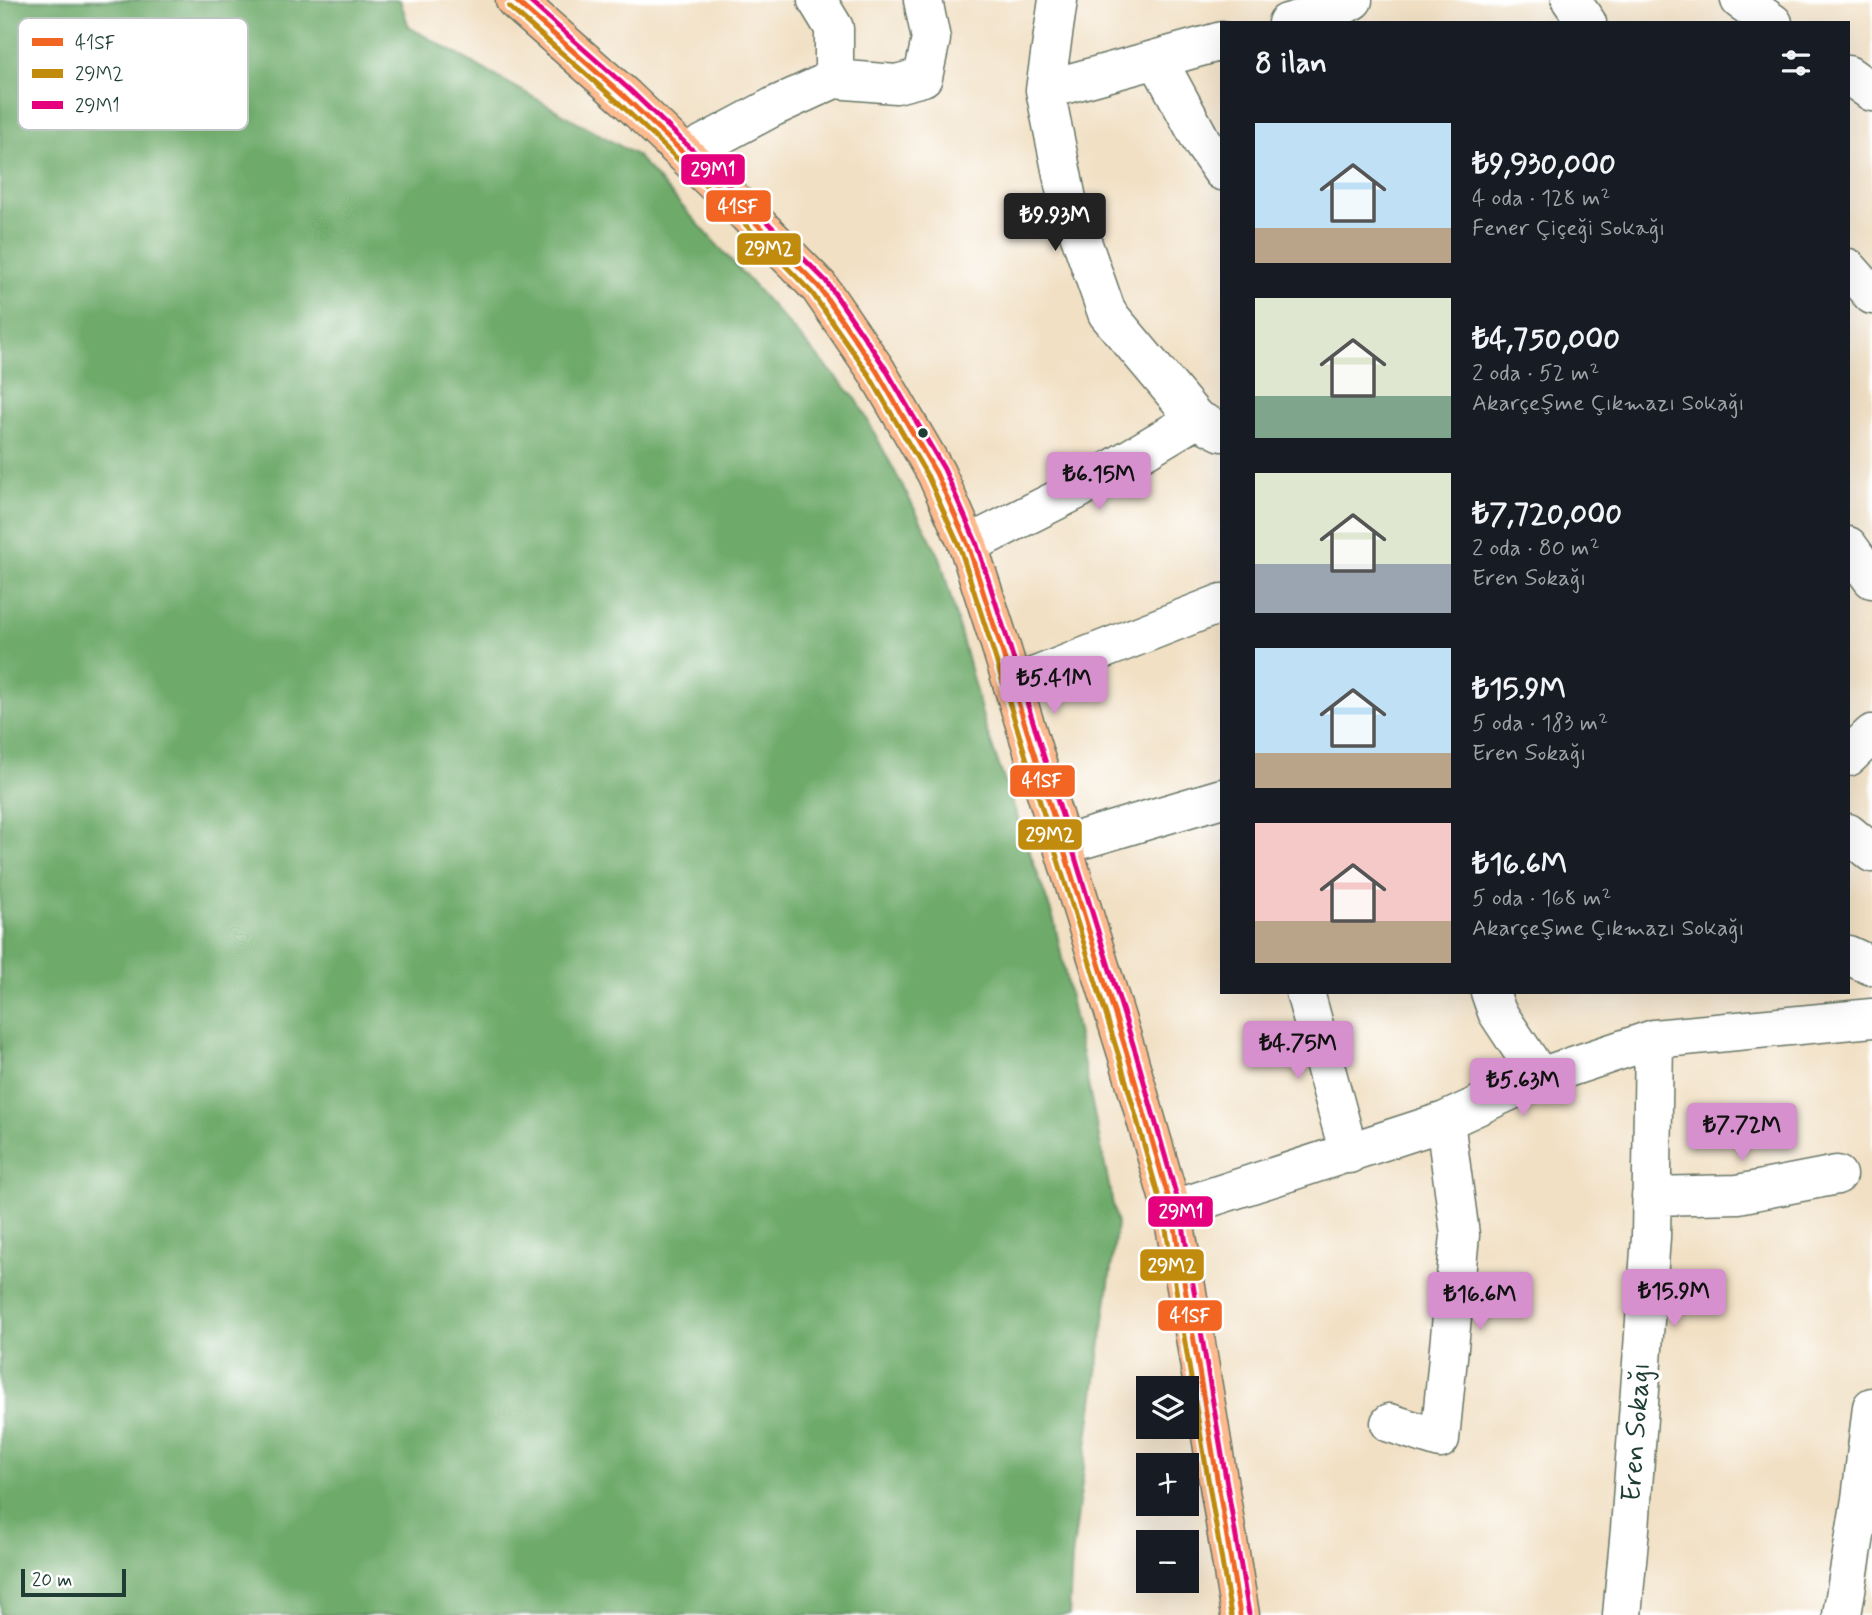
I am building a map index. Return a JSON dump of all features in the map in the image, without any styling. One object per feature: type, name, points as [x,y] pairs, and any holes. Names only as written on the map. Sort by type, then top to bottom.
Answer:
[{"type":"main road","points":[[515,0],[625,97],[819,287],[876,370],[936,473],[968,545],[1013,685],[1172,1210],[1240,1615]]},
{"type":"street","points":[[817,0],[834,28],[834,79]]},
{"type":"street","points":[[685,155],[773,107],[834,79],[895,84],[923,77],[931,39],[923,0]]},
{"type":"street","points":[[968,545],[1209,426],[1107,313],[1068,199],[1045,90],[1058,0]]},
{"type":"street","points":[[1571,0],[1586,21]]},
{"type":"street","points":[[1740,0],[1770,21]]},
{"type":"street","points":[[1294,21],[1340,8]]},
{"type":"street","points":[[1045,90],[1220,42]]},
{"type":"street","points":[[1157,59],[1202,142],[1220,168]]},
{"type":"street","points":[[1850,76],[1872,92]]},
{"type":"street","points":[[1850,270],[1872,295]]},
{"type":"street","points":[[1850,549],[1872,579]]},
{"type":"street","points":[[1013,685],[1220,604]]},
{"type":"street","points":[[1850,755],[1872,734]]},
{"type":"street","points":[[1063,845],[1220,799]]},
{"type":"street","points":[[1850,835],[1872,853]]},
{"type":"street","points":[[1850,956],[1872,966]]},
{"type":"street","points":[[1306,994],[1349,1154]]},
{"type":"street","points":[[1491,994],[1497,1012],[1540,1077]]},
{"type":"street","points":[[1172,1210],[1445,1121],[1540,1077],[1654,1039],[1872,1018]]},
{"type":"street","name":"Eren Sokağı","points":[[1622,1615],[1632,1515],[1651,1237],[1654,1039]]},
{"type":"street","points":[[1390,1423],[1440,1439],[1460,1235],[1445,1121]]},
{"type":"street","points":[[1651,1196],[1738,1194],[1837,1175]]},
{"type":"street","points":[[1842,1615],[1861,1499],[1872,1407]]},
{"type":"green space","points":[[0,0],[400,0],[409,27],[636,155],[857,400],[940,557],[986,729],[1054,920],[1117,1224],[1072,1557],[1069,1615],[0,1615]]},
{"type":"transit line","name":"41SF","points":[[515,0],[625,97],[819,287],[876,370],[936,473],[968,545],[1000,644],[1128,1057],[1172,1210],[1240,1615]]},
{"type":"transit line","name":"29M1","points":[[528,0],[631,91],[826,281],[884,366],[944,469],[976,542],[1008,641],[1136,1054],[1180,1208],[1249,1614]]},
{"type":"transit line","name":"29M2","points":[[509,7],[619,103],[741,220],[812,293],[869,375],[928,477],[960,548],[1120,1060],[1163,1212],[1231,1615]]}]
